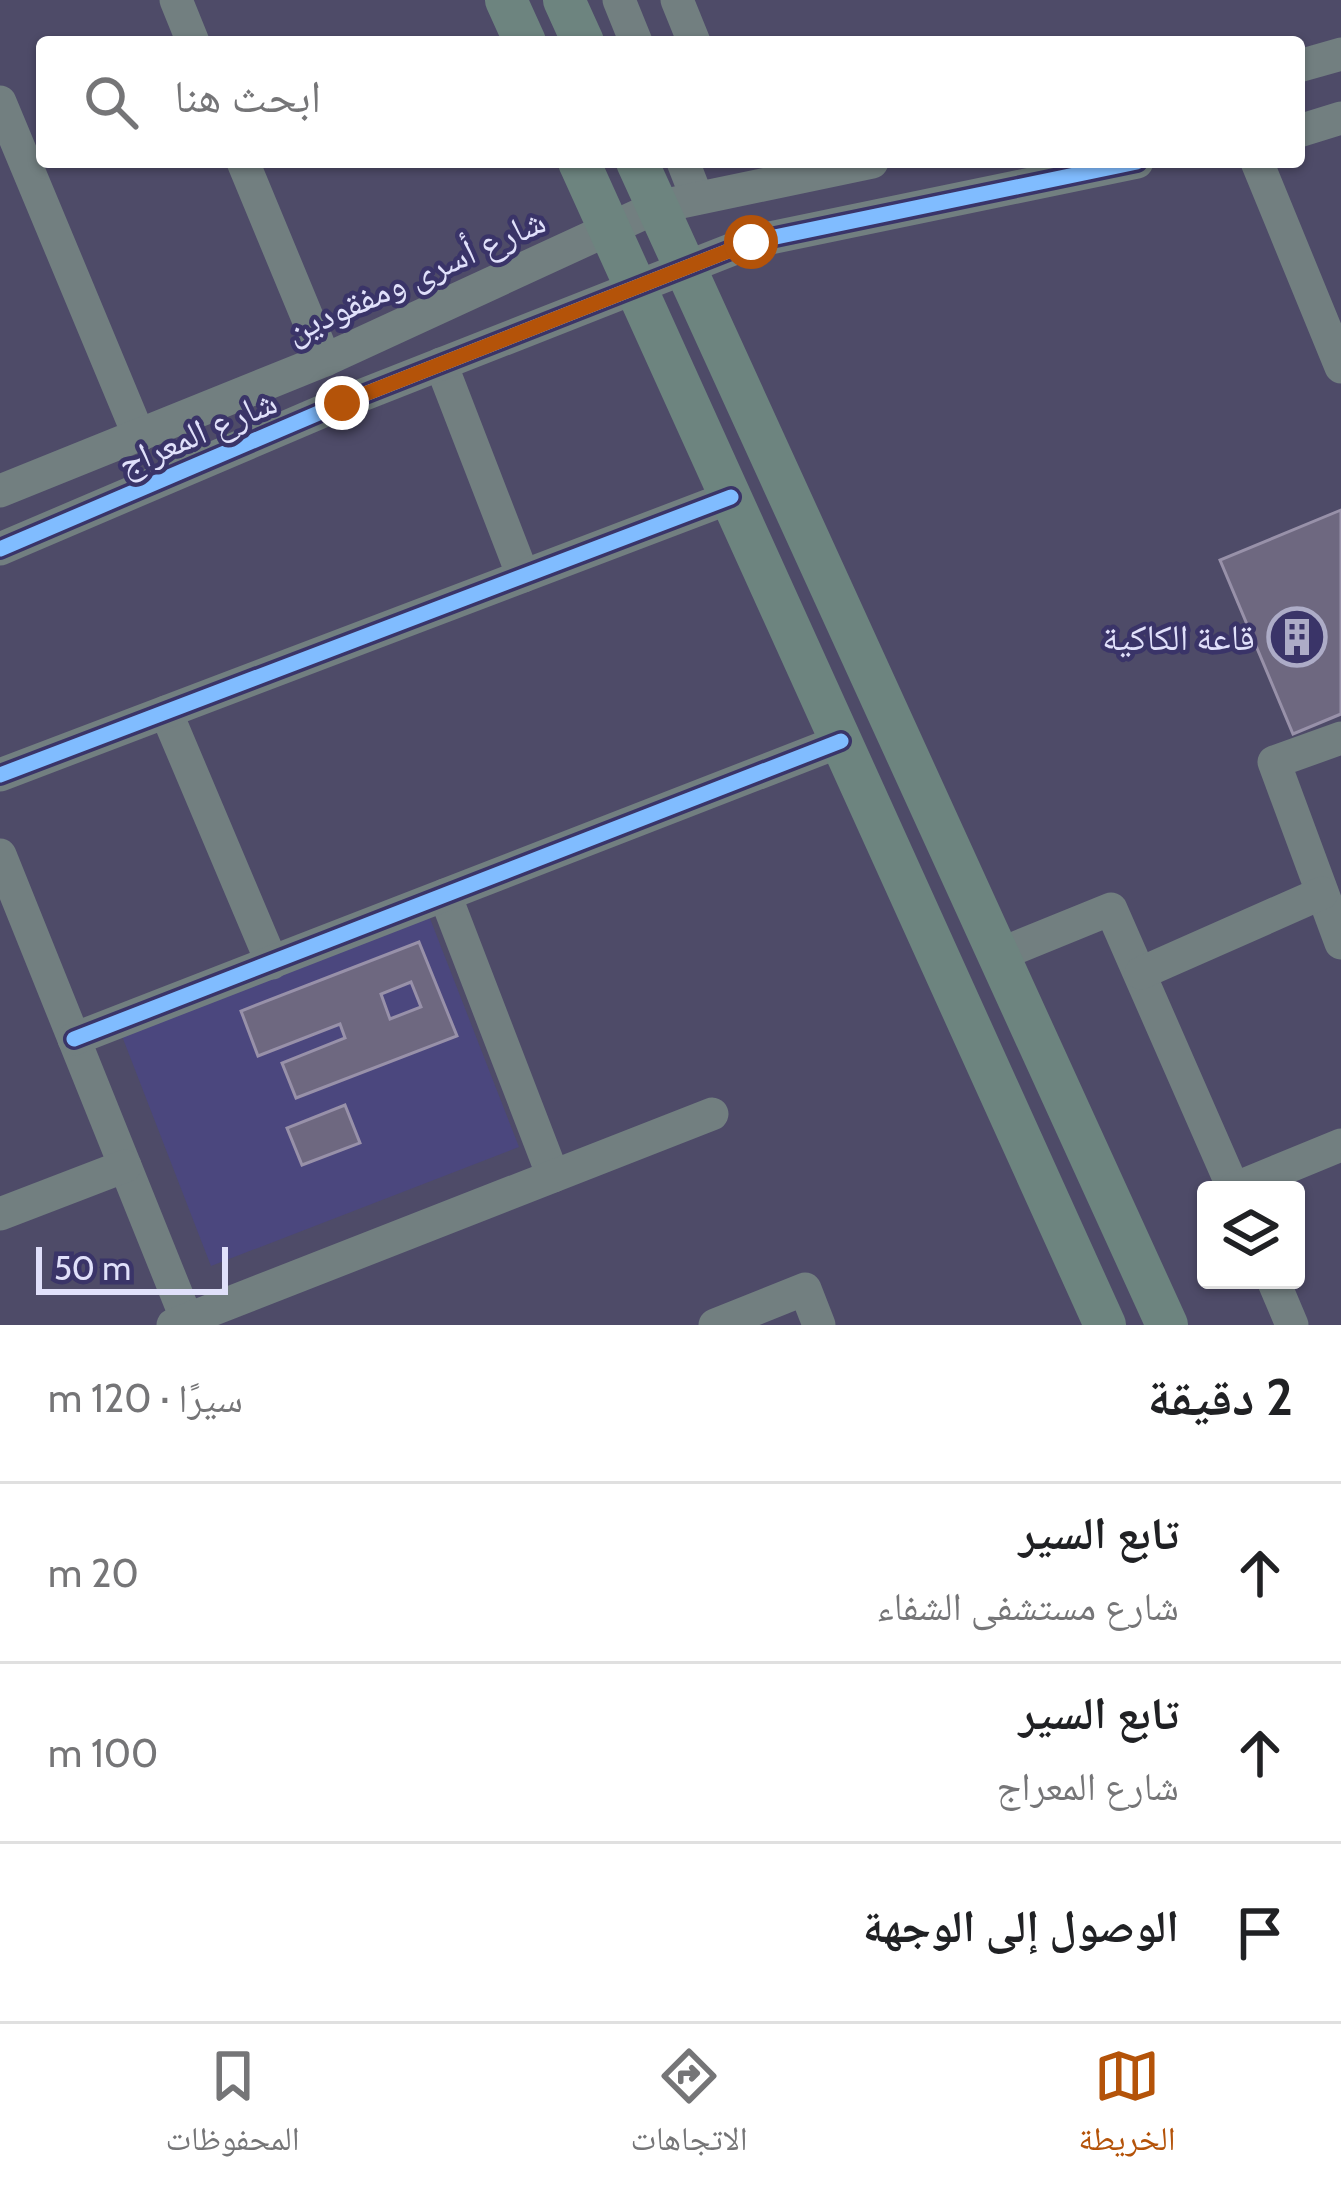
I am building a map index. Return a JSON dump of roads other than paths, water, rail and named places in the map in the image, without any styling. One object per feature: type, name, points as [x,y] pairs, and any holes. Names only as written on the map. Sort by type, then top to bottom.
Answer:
[{"type":"main road","points":[[506,0],[522,36]]},
{"type":"main road","points":[[564,0],[580,36]]},
{"type":"main road","points":[[582,168],[1105,1325]]},
{"type":"main road","points":[[643,168],[677,202],[687,269],[1167,1325]]},
{"type":"street","points":[[176,0],[191,36]]},
{"type":"street","points":[[619,0],[634,36]]},
{"type":"street","points":[[677,0],[692,36]]},
{"type":"street","points":[[1305,64],[1341,54]]},
{"type":"street","points":[[0,102],[139,436]]},
{"type":"street","points":[[1305,129],[1341,118]]},
{"type":"street","points":[[245,168],[325,360]]},
{"type":"street","points":[[677,202],[682,168]]},
{"type":"street","name":"شارع أسرى ومفقودين","points":[[0,490],[325,360],[677,202],[753,174],[812,168]]},
{"type":"street","name":"شارع المعراج","points":[[0,549],[441,364],[751,242],[1108,168]]},
{"type":"street","points":[[1260,168],[1339,357]]},
{"type":"street","points":[[441,364],[523,576]]},
{"type":"street","points":[[0,775],[731,497]]},
{"type":"street","points":[[166,712],[272,963]]},
{"type":"street","points":[[1341,738],[1274,762],[1341,943]]},
{"type":"street","points":[[74,1039],[841,741]]},
{"type":"street","points":[[0,855],[183,1323],[712,1114]]},
{"type":"street","points":[[1142,973],[1322,893]]},
{"type":"street","points":[[445,895],[553,1176]]},
{"type":"street","points":[[998,955],[1111,909],[1230,1181]]},
{"type":"street","points":[[1255,1181],[1341,1144]]},
{"type":"street","points":[[0,1214],[125,1166]]},
{"type":"street","points":[[715,1325],[805,1289],[819,1325]]},
{"type":"street","points":[[1277,1289],[1292,1325]]},
{"type":"place","name":"قاعة الكاكية","points":[[1297,637]]}]
